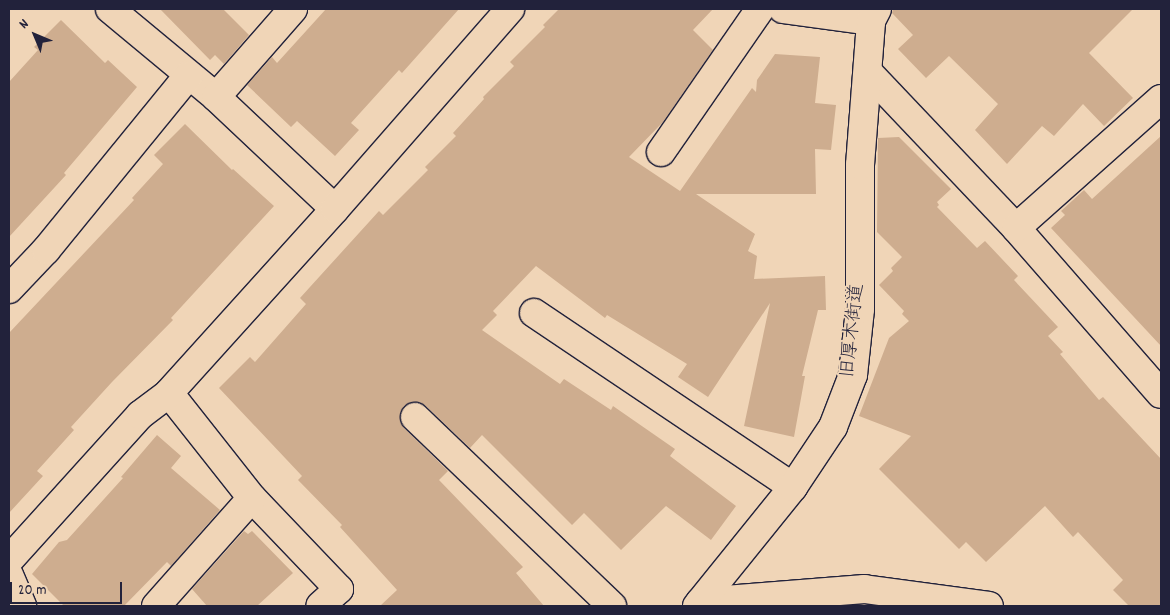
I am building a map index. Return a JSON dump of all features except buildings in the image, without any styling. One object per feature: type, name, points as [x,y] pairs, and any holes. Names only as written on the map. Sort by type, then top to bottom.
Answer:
[{"type":"street","points":[[110,9],[188,76],[216,97],[335,209]]},
{"type":"street","points":[[216,97],[293,9]]},
{"type":"street","points":[[9,560],[140,415],[169,393],[335,209],[510,9]]},
{"type":"street","points":[[661,152],[760,9]]},
{"type":"street","points":[[783,9],[874,15]]},
{"type":"street","name":"旧厚木街道","points":[[699,604],[793,487],[833,427],[853,374],[860,309],[860,165],[874,15]]},
{"type":"street","points":[[868,72],[1016,228],[1161,394]]},
{"type":"street","points":[[9,289],[46,250],[188,76]]},
{"type":"street","points":[[1016,228],[1161,100]]},
{"type":"street","points":[[534,313],[793,487]]},
{"type":"street","points":[[169,393],[252,498],[339,589],[320,606]]},
{"type":"street","points":[[415,417],[612,606]]},
{"type":"street","points":[[156,606],[252,498]]},
{"type":"street","points":[[9,575],[22,606]]},
{"type":"street","points":[[699,604],[864,589],[989,606]]}]
